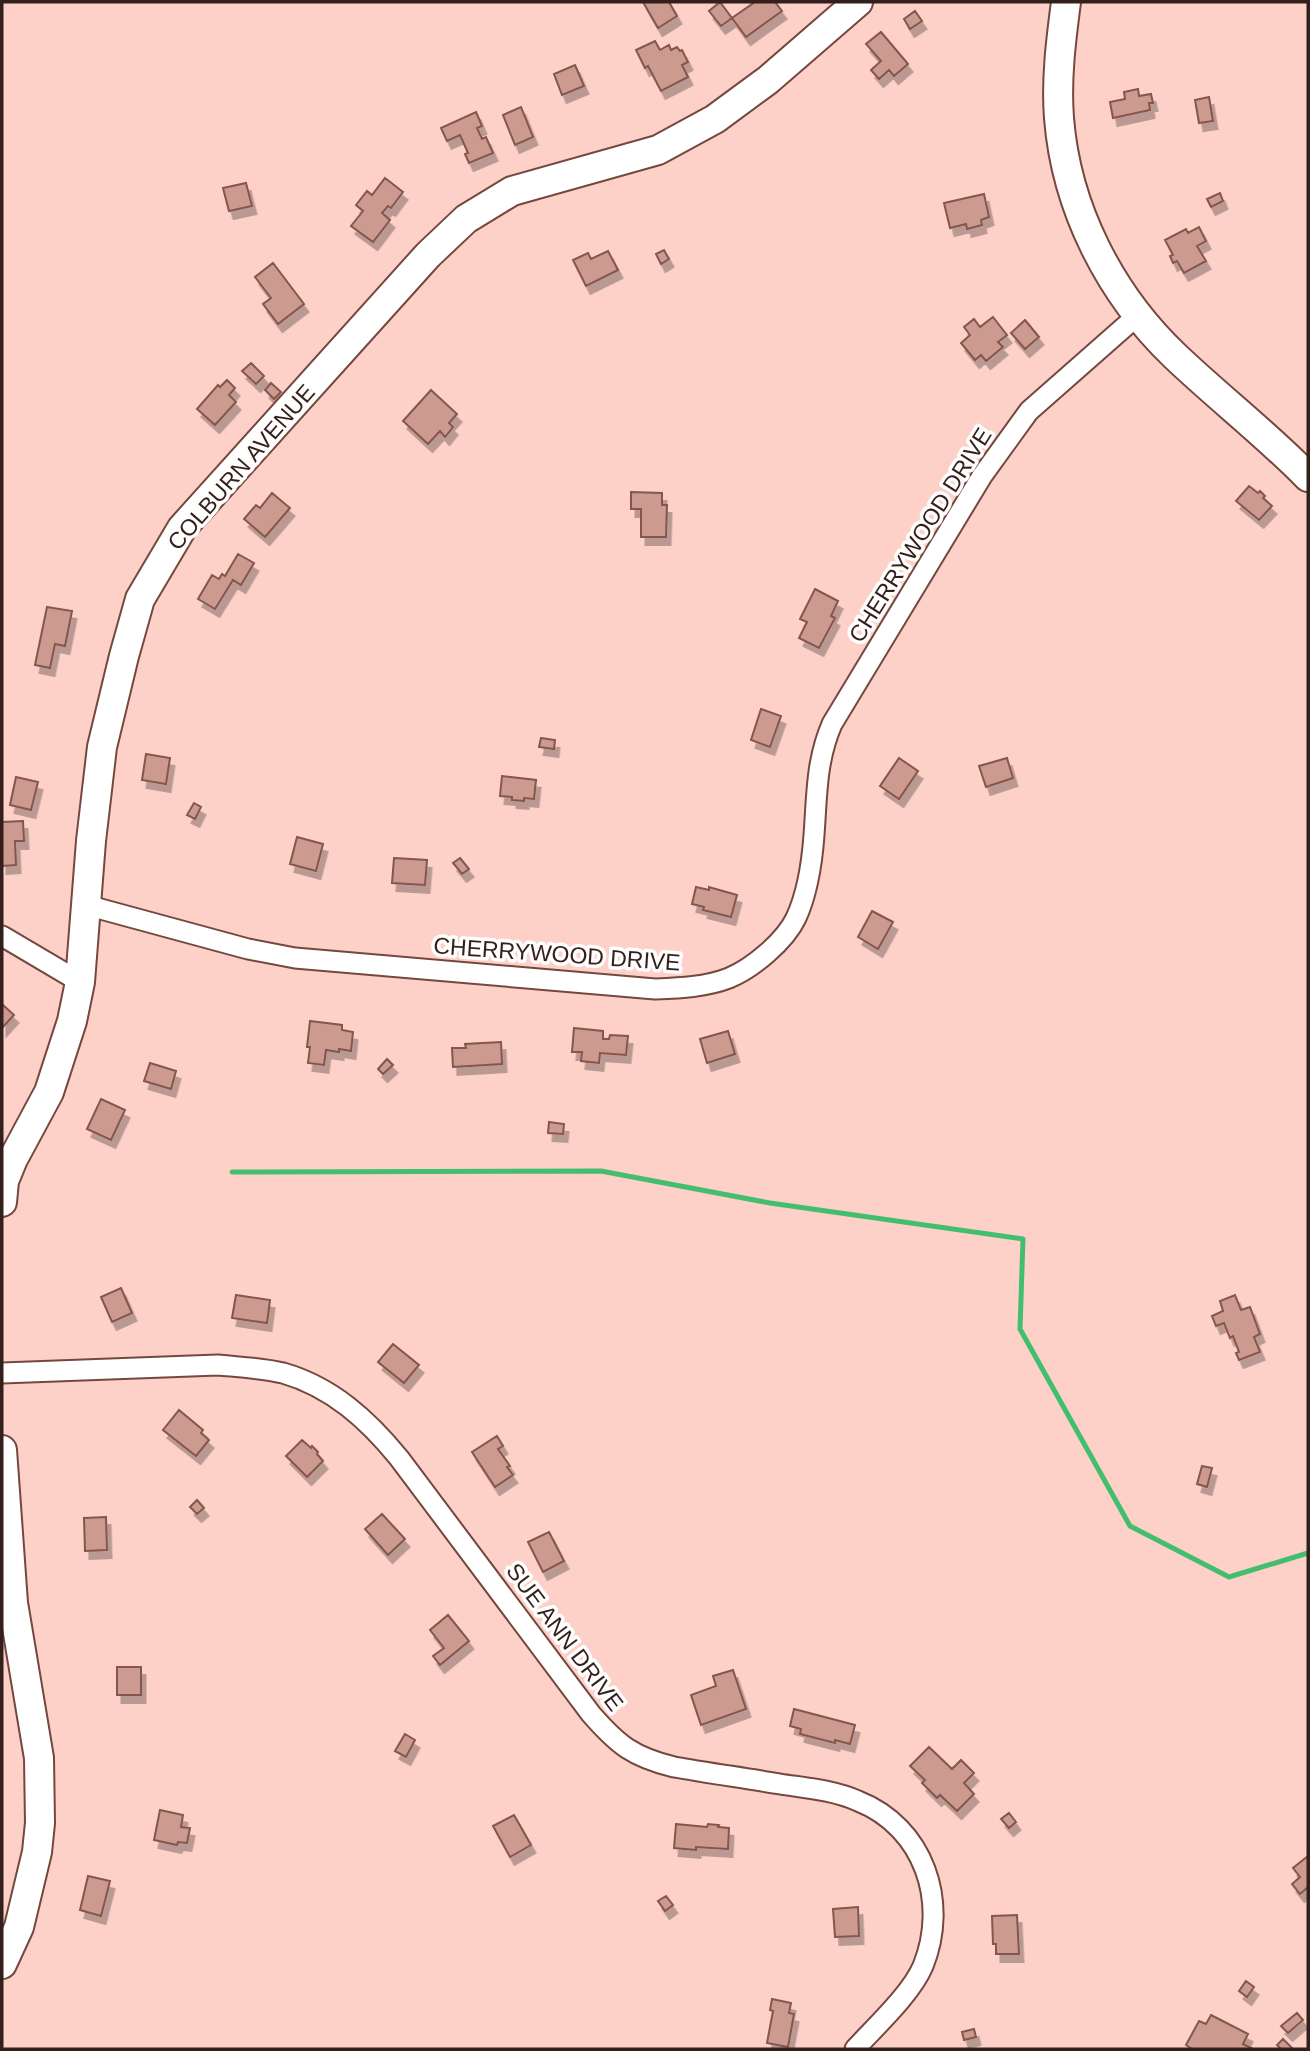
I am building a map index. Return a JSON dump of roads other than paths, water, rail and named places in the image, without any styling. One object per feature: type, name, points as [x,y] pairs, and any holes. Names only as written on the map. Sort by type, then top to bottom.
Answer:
[{"type":"street","name":"COLBURN AVENUE","points":[[2,1202],[4,1181],[13,1158],[49,1092],[72,1021],[80,982],[91,841],[102,747],[124,656],[140,598],[182,528],[428,254],[466,219],[513,191],[658,150],[715,119],[768,80],[858,2]]},
{"type":"street","points":[[1066,2],[1058,60],[1059,119],[1069,176],[1091,242],[1128,303],[1173,354],[1308,477]]},
{"type":"street","name":"CHERRYWOOD DRIVE","points":[[86,905],[248,949],[343,963],[655,989],[693,987],[729,978],[746,969],[776,945],[795,920],[802,901],[812,863],[819,768],[832,724],[1003,444],[1029,411],[1138,315]]},
{"type":"street","points":[[2,936],[80,982]]},
{"type":"street","name":"SUE ANN DRIVE","points":[[2,1373],[218,1365],[282,1373],[309,1382],[357,1412],[380,1435],[591,1714],[621,1745],[649,1761],[674,1767],[830,1791],[877,1809],[894,1822],[921,1858],[929,1878],[933,1920],[930,1944],[922,1968],[909,1989],[855,2049]]},
{"type":"street","points":[[2,1450],[13,1603],[39,1758],[40,1823],[37,1852],[19,1927],[2,1964]]},
{"type":"waterway","points":[[232,1172],[601,1171],[770,1203],[1023,1239],[1020,1329],[1130,1526],[1229,1577],[1308,1553]]}]
